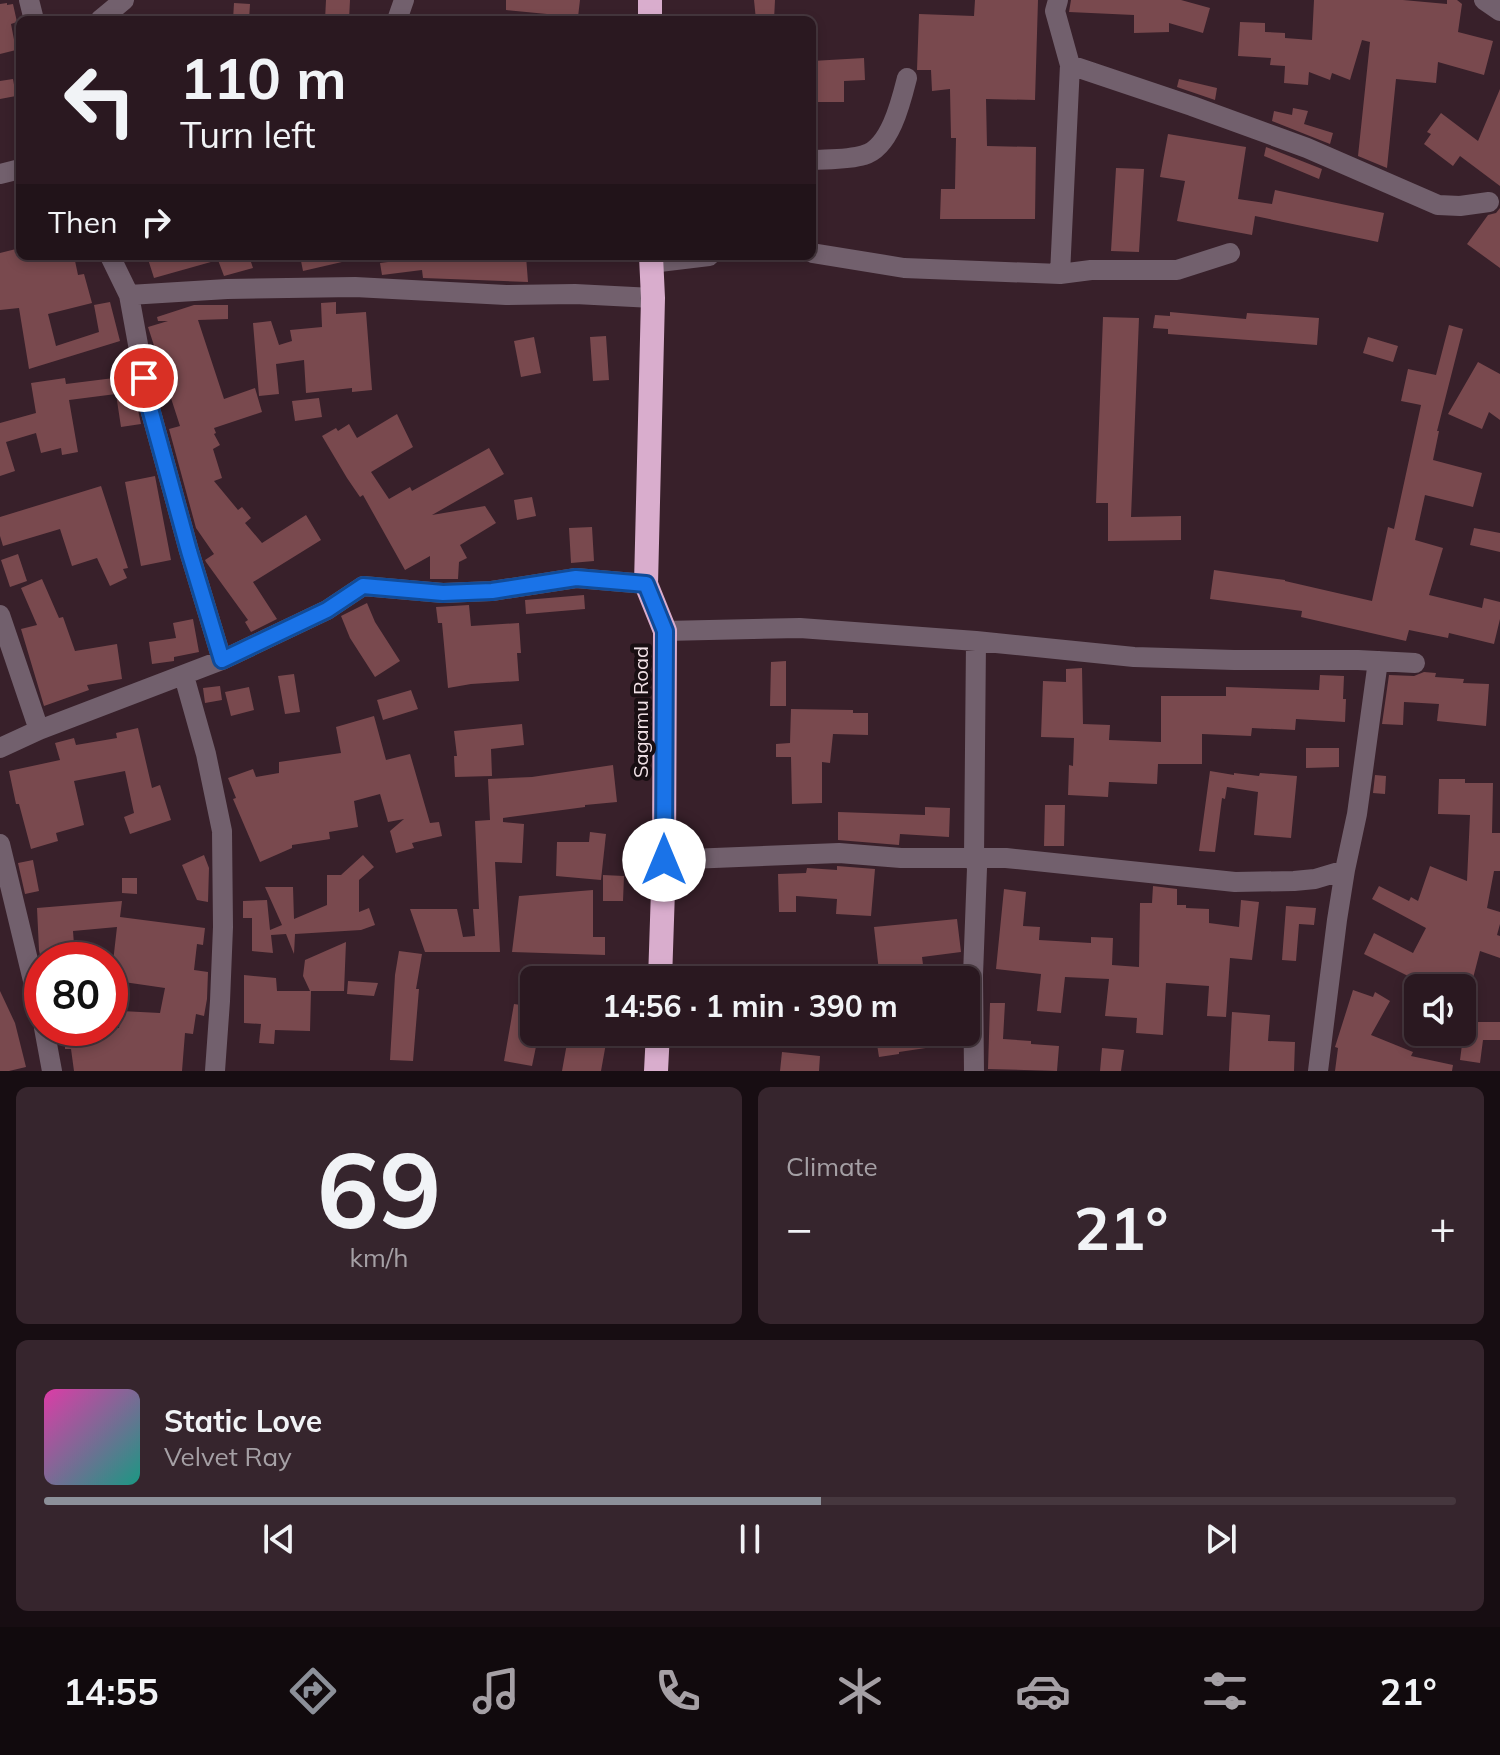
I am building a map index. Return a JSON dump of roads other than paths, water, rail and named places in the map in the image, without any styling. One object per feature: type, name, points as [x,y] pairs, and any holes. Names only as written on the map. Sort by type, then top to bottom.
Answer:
[{"type":"highway","name":"Sagamu Road","points":[[651,260],[653,298],[646,584],[665,631],[660,966]]},
{"type":"highway","points":[[656,1071],[657,1046]]},
{"type":"street","points":[[105,16],[124,0]]},
{"type":"street","points":[[1058,0],[1055,11],[1070,65],[1060,274]]},
{"type":"street","points":[[1484,0],[1500,11]]},
{"type":"street","points":[[1070,65],[1307,148],[1438,205],[1489,202]]},
{"type":"street","points":[[816,160],[862,156],[873,152],[899,112],[907,78]]},
{"type":"street","points":[[816,254],[904,268],[1060,274],[1091,270],[1177,270],[1230,253]]},
{"type":"street","points":[[112,260],[129,295],[149,405],[222,660]]},
{"type":"street","points":[[129,295],[227,289],[355,287],[506,295],[575,294],[653,298]]},
{"type":"street","points":[[0,748],[222,660],[327,610],[363,586],[443,593],[492,591],[576,578],[646,584]]},
{"type":"street","points":[[0,615],[39,730]]},
{"type":"street","points":[[665,631],[800,628],[1134,657],[1415,663]]},
{"type":"street","points":[[974,1071],[976,641]]},
{"type":"street","points":[[1318,1071],[1378,661]]},
{"type":"street","points":[[184,676],[206,754],[222,831],[223,927],[215,1071]]},
{"type":"street","points":[[0,844],[24,943]]},
{"type":"street","points":[[664,860],[839,853],[901,858],[1006,858],[1235,882],[1305,880],[1345,870]]},
{"type":"street","points":[[47,1046],[52,1071]]}]
